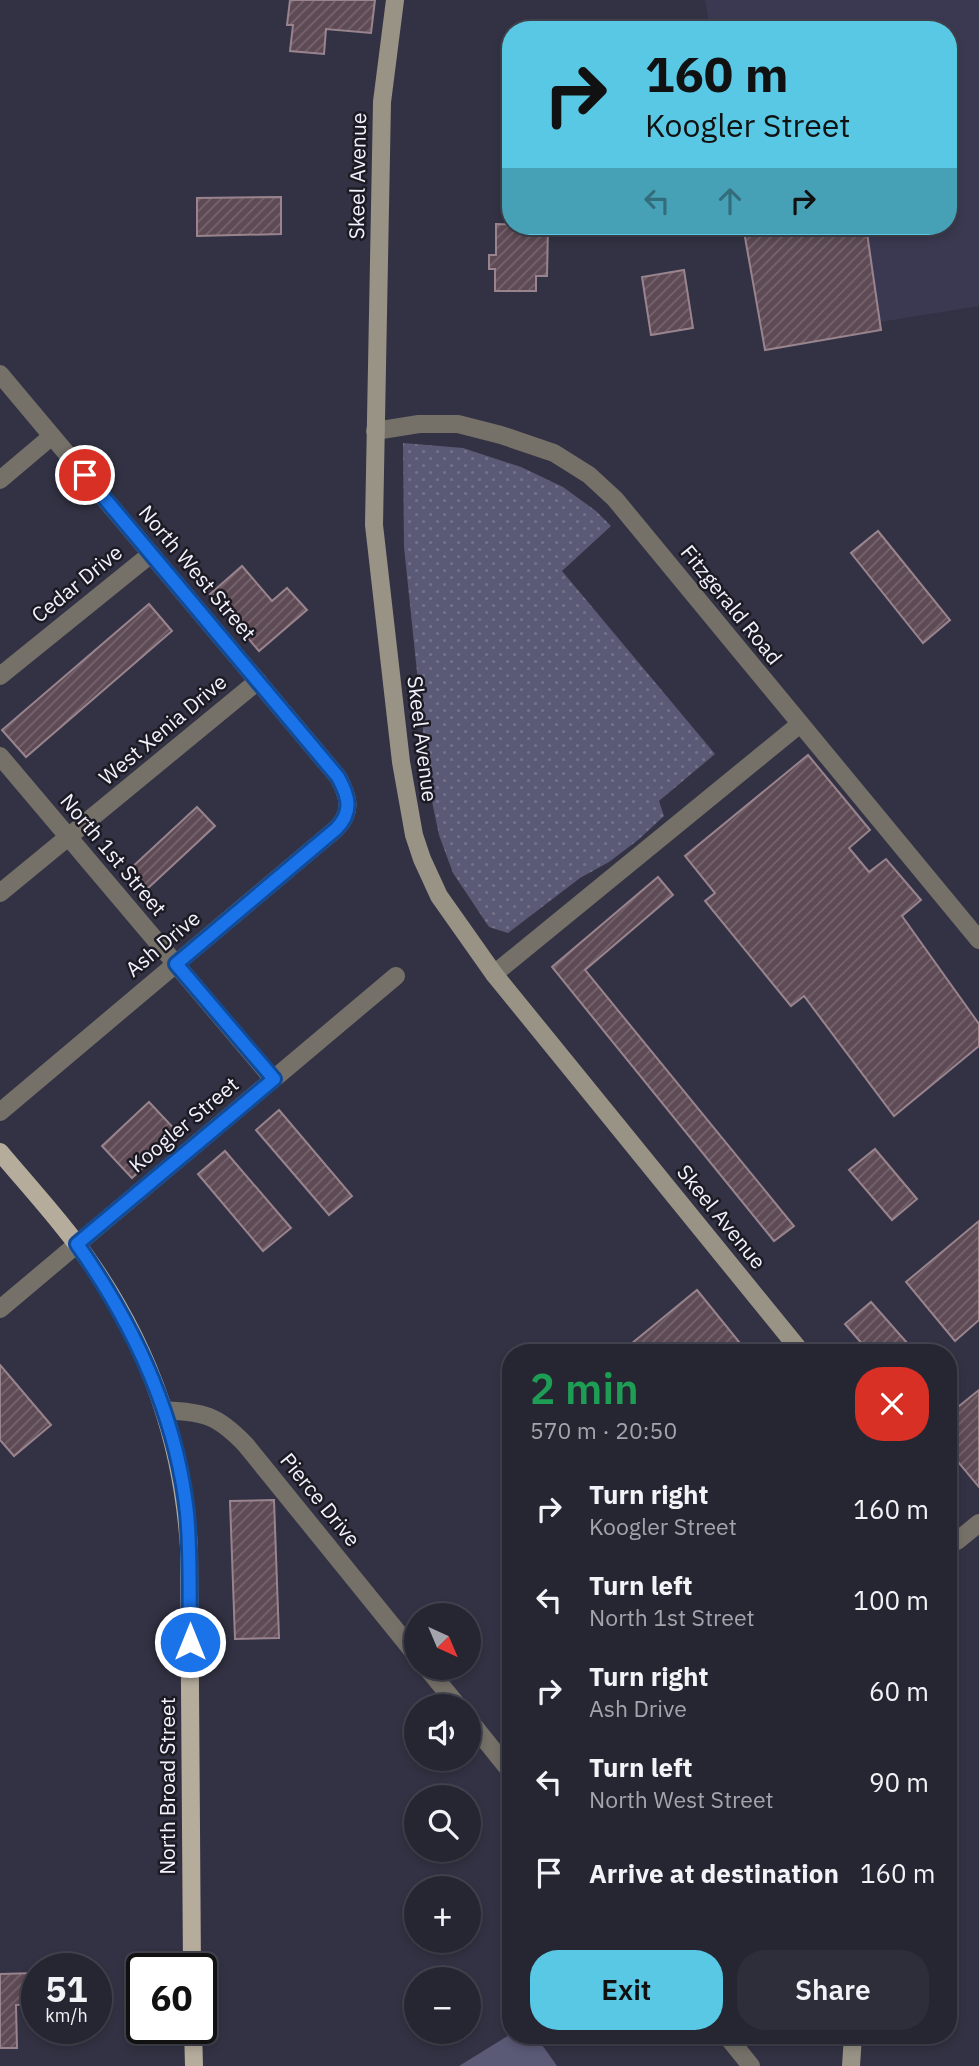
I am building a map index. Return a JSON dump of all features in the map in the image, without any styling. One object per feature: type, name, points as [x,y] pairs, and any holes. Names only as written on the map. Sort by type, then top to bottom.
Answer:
[{"type":"main road","name":"North Broad Street","points":[[0,1152],[77,1244],[114,1298],[164,1410],[176,1448],[189,1547],[192,1953]]},
{"type":"main road","points":[[193,2044],[194,2066]]},
{"type":"street","name":"Skeel Avenue","points":[[395,0],[382,102],[373,525],[409,817],[422,859],[439,896],[494,974],[795,1344]]},
{"type":"street","name":"North West Street","points":[[0,374],[338,777],[346,791],[348,806]]},
{"type":"street","name":"Fitzgerald Road","points":[[375,431],[419,424],[458,424],[554,453],[589,475],[615,499],[979,940]]},
{"type":"street","points":[[0,480],[52,436]]},
{"type":"street","name":"Cedar Drive","points":[[0,676],[151,554]]},
{"type":"street","name":"West Xenia Drive","points":[[0,893],[258,681]]},
{"type":"street","points":[[494,974],[800,724]]},
{"type":"street","name":"North 1st Street","points":[[0,756],[274,1079]]},
{"type":"street","name":"Ash Drive","points":[[0,1112],[336,829],[346,819],[348,806]]},
{"type":"street","name":"Koogler Street","points":[[0,1309],[396,976]]},
{"type":"street","name":"Pierce Drive","points":[[164,1410],[209,1416],[229,1427],[404,1640]]},
{"type":"street","points":[[957,1541],[979,1523]]},
{"type":"street","points":[[437,1680],[448,1694]]},
{"type":"street","points":[[481,1735],[502,1761]]},
{"type":"street","points":[[733,2044],[751,2066]]},
{"type":"street","points":[[851,2066],[852,2044]]},
{"type":"shaded area","points":[[705,0],[979,0],[979,306],[880,322],[867,235],[957,235],[957,21],[708,21]]},
{"type":"shaded area","points":[[403,443],[463,448],[521,467],[563,487],[596,511],[611,526],[562,571],[715,754],[659,801],[664,816],[638,840],[609,862],[580,878],[508,933],[489,927],[453,873],[439,835],[429,787],[404,547]]},
{"type":"shaded area","points":[[502,2040],[502,2044],[541,2044],[557,2066],[459,2066]]},
{"type":"building","points":[[290,0],[375,0],[371,33],[326,29],[324,54],[290,51],[293,25],[287,25]]},
{"type":"building","points":[[281,197],[281,234],[197,236],[197,198]]},
{"type":"building","points":[[496,224],[502,224],[502,235],[548,235],[547,276],[536,276],[536,291],[495,291],[495,269],[489,269],[489,255],[496,255]]},
{"type":"building","points":[[745,235],[867,235],[881,330],[765,350]]},
{"type":"building","points":[[684,270],[693,328],[651,335],[642,277]]},
{"type":"building","points":[[878,531],[950,620],[923,643],[851,553]]},
{"type":"building","points":[[242,566],[272,601],[287,588],[307,610],[259,651],[210,594]]},
{"type":"building","points":[[149,604],[172,631],[26,757],[2,730]]},
{"type":"building","points":[[808,755],[870,830],[849,848],[869,872],[886,859],[921,900],[902,916],[979,1024],[979,1046],[894,1116],[804,996],[791,1006],[705,901],[715,893],[685,856]]},
{"type":"building","points":[[197,807],[215,826],[147,889],[129,870]]},
{"type":"building","points":[[658,877],[673,895],[585,970],[794,1226],[774,1241],[552,967]]},
{"type":"building","points":[[149,1102],[179,1134],[132,1178],[102,1146]]},
{"type":"building","points":[[279,1110],[352,1196],[329,1215],[256,1130]]},
{"type":"building","points":[[875,1149],[917,1199],[892,1220],[849,1170]]},
{"type":"building","points":[[225,1151],[291,1228],[263,1251],[198,1174]]},
{"type":"building","points":[[979,1221],[979,1320],[955,1341],[906,1282]]},
{"type":"building","points":[[697,1290],[740,1343],[739,1344],[631,1344]]},
{"type":"building","points":[[871,1302],[908,1344],[862,1344],[845,1324]]},
{"type":"building","points":[[0,1365],[51,1425],[14,1456],[0,1440]]},
{"type":"building","points":[[979,1390],[979,1487],[957,1461],[957,1408]]},
{"type":"building","points":[[274,1500],[279,1638],[235,1639],[230,1501]]},
{"type":"building","points":[[21,1973],[21,2005],[16,2005],[17,2048],[0,2048],[0,1974]]},
{"type":"route","points":[[85,475],[338,777],[346,791],[348,806],[346,819],[336,829],[176,964],[274,1079],[77,1244],[114,1298],[131,1331],[169,1423],[187,1514],[190,1642]]}]
